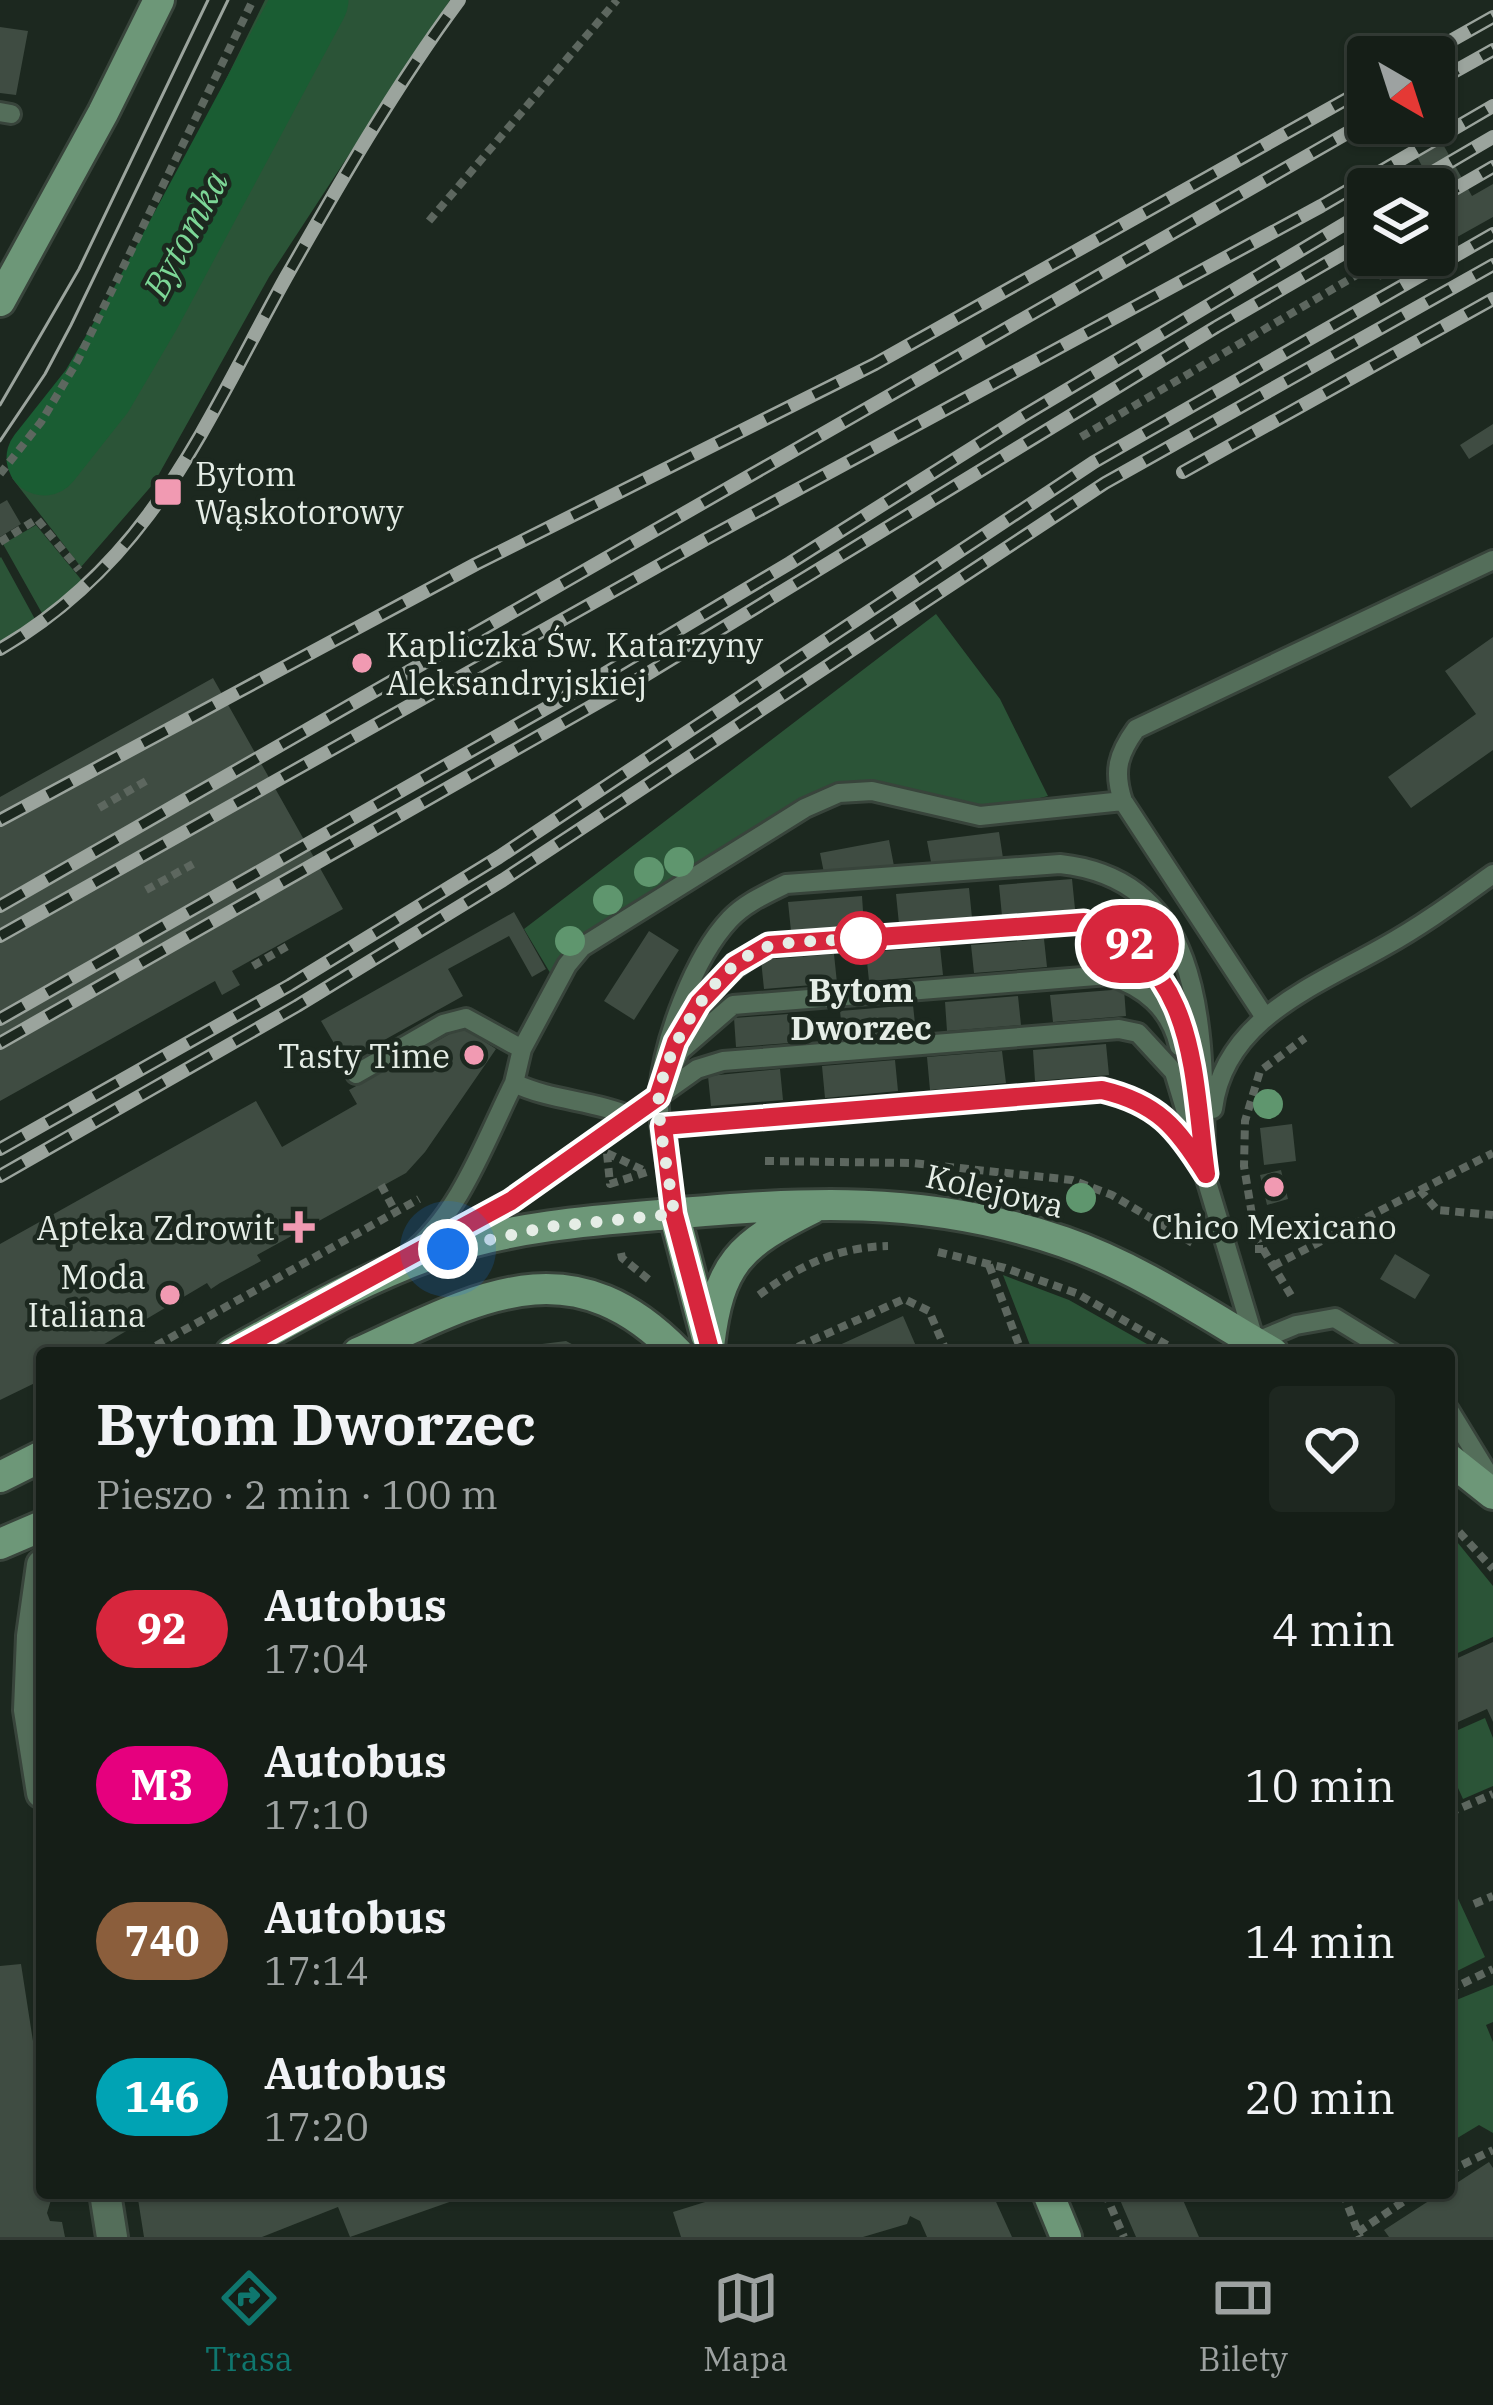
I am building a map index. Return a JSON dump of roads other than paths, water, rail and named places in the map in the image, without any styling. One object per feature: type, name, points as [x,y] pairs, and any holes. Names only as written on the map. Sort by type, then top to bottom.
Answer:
[{"type":"main road","points":[[0,301],[160,0]]},
{"type":"main road","points":[[710,1347],[719,1286],[740,1255],[759,1238],[823,1204]]},
{"type":"main road","name":"Kolejowa","points":[[242,1347],[390,1269],[497,1235],[674,1214],[823,1204],[946,1210],[1022,1228],[1111,1261],[1262,1347]]},
{"type":"main road","points":[[674,1214],[709,1347]]},
{"type":"main road","points":[[372,1347],[470,1304],[535,1289],[579,1290],[609,1300],[643,1320],[672,1347]]},
{"type":"main road","points":[[0,1477],[36,1459]]},
{"type":"main road","points":[[1455,1464],[1493,1494]]},
{"type":"main road","points":[[0,1544],[36,1529]]},
{"type":"main road","points":[[1050,2199],[1066,2237]]},
{"type":"street","points":[[36,1607],[29,1710],[36,1755]]},
{"type":"street","points":[[106,2199],[112,2237]]},
{"type":"lane","points":[[1264,1016],[1123,802],[1115,776],[1122,748],[1136,729],[1493,560]]},
{"type":"lane","points":[[390,1269],[430,1238],[514,1082],[522,1049],[567,965],[582,947],[787,819],[839,793],[872,791],[980,816],[1123,802]]},
{"type":"lane","points":[[674,1214],[658,1097],[664,1055],[677,1016],[706,954],[729,919],[786,884],[1060,864],[1094,868],[1124,880],[1154,906],[1190,976],[1202,1040],[1206,1174]]},
{"type":"lane","points":[[1206,1174],[1216,1086],[1229,1055],[1264,1016],[1388,944],[1493,874]]},
{"type":"lane","points":[[658,1097],[676,1042],[699,1003],[735,965],[769,945],[1084,922],[1115,933],[1144,956],[1169,988],[1187,1033],[1206,1174]]},
{"type":"lane","points":[[658,1097],[680,1051],[733,1005],[1108,975],[1136,985],[1159,1003],[1177,1036],[1206,1174]]},
{"type":"lane","points":[[356,1074],[443,1024],[466,1018],[522,1049]]},
{"type":"lane","points":[[390,1269],[511,1201],[697,1069],[723,1061],[1119,1029],[1138,1034],[1156,1048],[1174,1072],[1264,1347]]},
{"type":"lane","points":[[514,1082],[556,1100],[608,1107],[630,1116]]},
{"type":"lane","points":[[663,1126],[1102,1090],[1154,1110],[1181,1134],[1206,1174]]},
{"type":"lane","points":[[1265,1347],[1296,1325],[1335,1318],[1382,1347]]},
{"type":"lane","points":[[1455,1420],[1493,1482]]},
{"type":"waterway","name":"Bytomka","points":[[44,458],[97,391],[144,311],[311,0]]},
{"type":"tram line","points":[[0,405],[79,269],[208,0]]},
{"type":"tram line","points":[[0,441],[71,325],[228,0]]},
{"type":"railway","points":[[0,649],[53,614],[97,574],[169,485],[347,172],[459,0]]},
{"type":"railway","points":[[1455,38],[1493,17]]},
{"type":"railway","points":[[1455,71],[1493,50]]},
{"type":"railway","points":[[0,820],[476,564],[875,364],[1347,99]]},
{"type":"railway","points":[[0,936],[706,539],[1321,206],[1493,106]]},
{"type":"railway","points":[[0,906],[1347,133]]},
{"type":"railway","points":[[1440,168],[1493,137]]},
{"type":"railway","points":[[1455,189],[1493,167]]},
{"type":"railway","points":[[0,1019],[557,702],[1347,223]]},
{"type":"railway","points":[[0,1149],[290,985],[499,857],[1094,462],[1493,234]]},
{"type":"railway","points":[[0,1043],[634,682],[1347,251]]},
{"type":"railway","points":[[0,1176],[297,1006],[503,880],[1105,483],[1493,265]]},
{"type":"railway","points":[[1183,472],[1493,299]]},
{"type":"place","name":"Bytom Wąskotorowy","points":[[168,492]]},
{"type":"place","name":"Kapliczka Św. Katarzyny Aleksandryjskiej","points":[[362,663]]},
{"type":"place","name":"Bytom Dworzec","points":[[861,938]]},
{"type":"place","name":"Tasty Time","points":[[474,1055]]},
{"type":"place","name":"Chico Mexicano","points":[[1274,1187]]},
{"type":"place","name":"Apteka Zdrowit","points":[[299,1227]]},
{"type":"place","name":"Moda Italiana","points":[[170,1295]]}]
